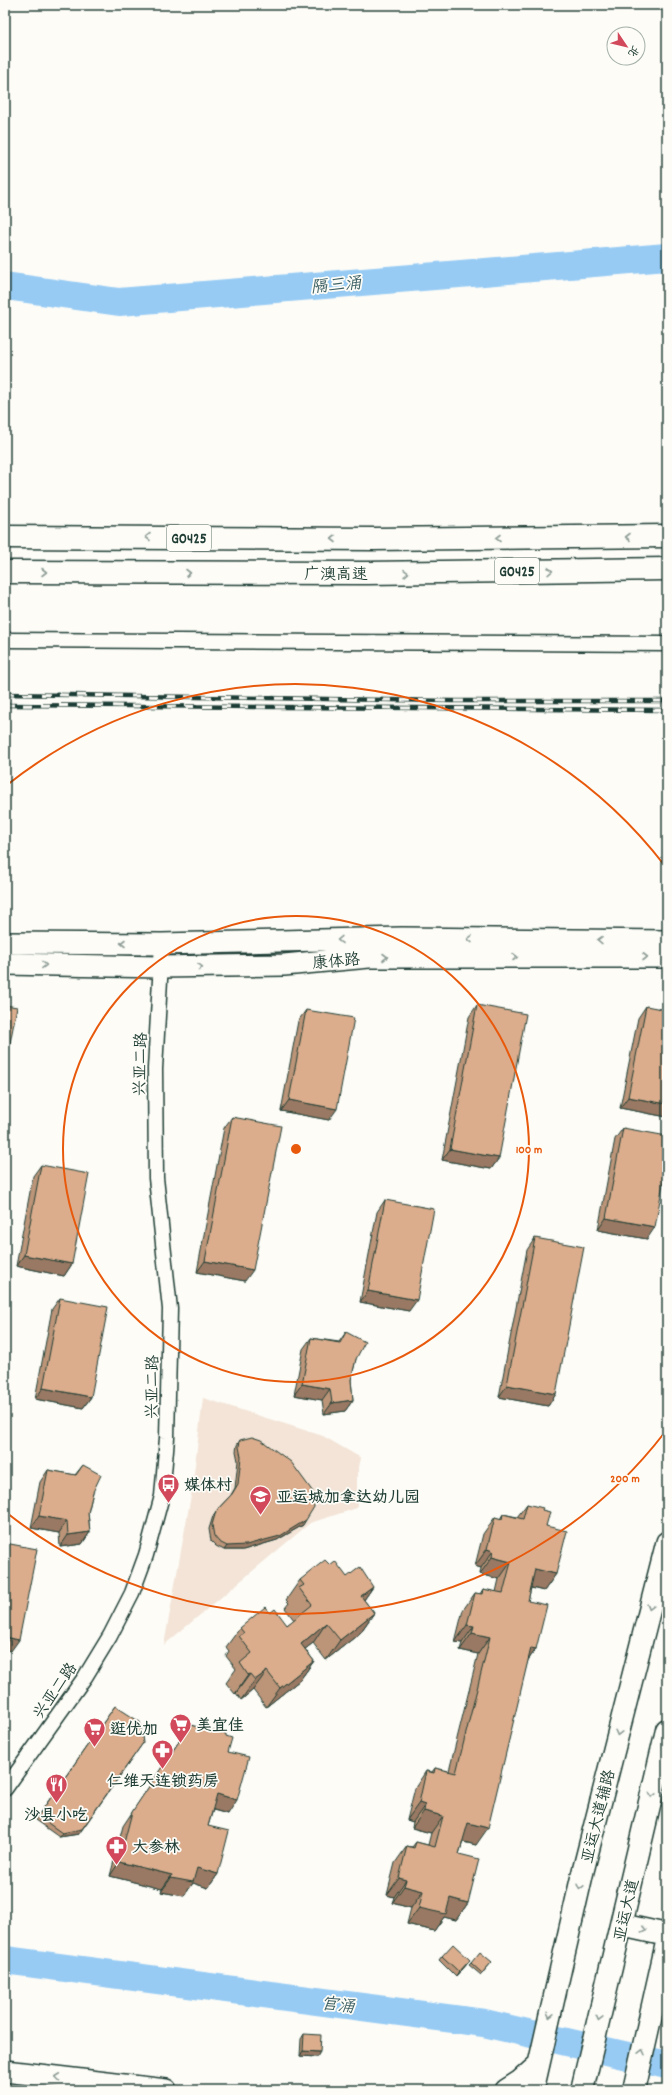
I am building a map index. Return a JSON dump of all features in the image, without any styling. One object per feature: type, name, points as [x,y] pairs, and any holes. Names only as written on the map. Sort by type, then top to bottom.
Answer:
[{"type":"main road","name":"G0425","points":[[5,537],[373,539],[667,536]]},
{"type":"main road","name":"广澳高速","points":[[5,572],[367,573],[667,569]]},
{"type":"main road","name":"亚运大道","points":[[582,2090],[667,1730]]},
{"type":"main road","points":[[621,1925],[667,1935]]},
{"type":"main road","points":[[634,2090],[667,1944]]},
{"type":"street","points":[[5,640],[667,644]]},
{"type":"street","name":"康体路","points":[[5,943],[162,944],[402,938],[667,941]]},
{"type":"street","name":"兴亚二路","points":[[5,1789],[86,1676],[110,1636],[132,1593],[146,1555],[162,1496],[167,1438],[170,1309],[156,1178],[154,1070],[162,944]]},
{"type":"street","name":"康体路","points":[[5,964],[161,967],[284,965],[369,957],[667,957]]},
{"type":"street","name":"亚运大道辅路","points":[[533,2090],[583,1871],[667,1542]]},
{"type":"street","points":[[506,2090],[520,2082],[539,2064]]},
{"type":"street","points":[[5,2071],[166,2090]]},
{"type":"shaded area","name":"亚运城加拿达幼儿园","points":[[203,1398],[323,1436],[361,1458],[357,1476],[357,1508],[310,1523],[164,1645],[192,1490]]},
{"type":"building","points":[[5,1005],[17,1007],[5,1069]]},
{"type":"building","points":[[477,1005],[526,1014],[499,1158],[450,1149]]},
{"type":"building","points":[[646,1006],[667,1010],[667,1104],[628,1097]]},
{"type":"building","points":[[306,1010],[354,1018],[337,1109],[289,1100]]},
{"type":"building","points":[[232,1117],[281,1126],[253,1270],[205,1261]]},
{"type":"building","points":[[623,1128],[667,1136],[667,1162],[655,1227],[606,1218]]},
{"type":"building","points":[[41,1165],[89,1174],[72,1264],[24,1255]]},
{"type":"building","points":[[385,1200],[434,1209],[417,1300],[368,1291]]},
{"type":"building","points":[[535,1238],[584,1247],[556,1394],[507,1385]]},
{"type":"building","points":[[60,1298],[108,1307],[91,1397],[43,1388]]},
{"type":"building","points":[[346,1332],[365,1342],[356,1359],[351,1380],[353,1400],[332,1403],[330,1389],[302,1384],[311,1338],[340,1343]]},
{"type":"building","points":[[252,1437],[261,1440],[291,1462],[313,1492],[314,1507],[306,1520],[280,1536],[246,1545],[227,1546],[219,1542],[214,1536],[212,1525],[216,1511],[232,1494],[238,1484],[241,1457],[239,1447],[240,1440]]},
{"type":"building","points":[[83,1465],[101,1475],[93,1492],[88,1513],[90,1532],[68,1535],[67,1521],[39,1516],[48,1470],[76,1475]]},
{"type":"building","points":[[527,1504],[543,1508],[542,1510],[550,1512],[546,1526],[567,1531],[556,1574],[535,1569],[528,1601],[547,1605],[536,1649],[531,1648],[488,1828],[468,1823],[459,1854],[479,1859],[468,1903],[450,1898],[446,1914],[419,1908],[423,1891],[404,1886],[406,1880],[399,1878],[407,1846],[414,1848],[416,1842],[435,1847],[443,1816],[424,1811],[425,1805],[419,1803],[426,1771],[434,1773],[435,1768],[456,1773],[490,1637],[472,1633],[474,1626],[467,1625],[475,1593],[482,1594],[483,1589],[503,1593],[511,1562],[492,1557],[493,1551],[487,1549],[495,1517],[502,1519],[503,1514],[523,1519]]},
{"type":"building","points":[[5,1543],[37,1549],[19,1640],[5,1637]]},
{"type":"building","points":[[325,1560],[330,1565],[335,1561],[347,1577],[360,1567],[373,1587],[361,1596],[374,1613],[340,1640],[326,1623],[301,1644],[314,1661],[280,1688],[267,1671],[255,1680],[250,1674],[248,1675],[240,1663],[252,1653],[239,1636],[244,1633],[240,1628],[265,1607],[270,1613],[275,1609],[287,1625],[312,1605],[299,1588],[304,1585],[300,1580]]},
{"type":"building","points":[[115,1706],[140,1722],[143,1743],[82,1829],[62,1833],[38,1816]]},
{"type":"building","points":[[190,1725],[226,1734],[226,1736],[232,1738],[228,1752],[249,1757],[237,1800],[217,1794],[208,1826],[229,1831],[218,1874],[197,1868],[193,1882],[171,1878],[172,1875],[119,1862],[132,1812]]},
{"type":"building","points":[[453,1944],[470,1960],[459,1972],[442,1956]]},
{"type":"building","points":[[480,1952],[492,1962],[482,1973],[471,1963]]},
{"type":"building","points":[[304,2034],[321,2035],[320,2052],[303,2051]]},
{"type":"waterway","name":"隔三涌","points":[[5,286],[119,302],[667,257]]},
{"type":"waterway","name":"官涌","points":[[5,1960],[484,2023],[667,2065]]},
{"type":"railway","points":[[5,694],[452,701],[667,701]]},
{"type":"railway","points":[[5,705],[667,710]]},
{"type":"place","name":"媒体村","points":[[169,1504]]},
{"type":"place","name":"亚运城加拿达幼儿园","points":[[260,1516]]},
{"type":"place","name":"美宜佳","points":[[181,1744]]},
{"type":"place","name":"逛优加","points":[[94,1748]]},
{"type":"place","name":"仁维天连锁药房","points":[[163,1770]]},
{"type":"place","name":"沙县小吃","points":[[56,1804]]},
{"type":"place","name":"大参林","points":[[116,1866]]}]
